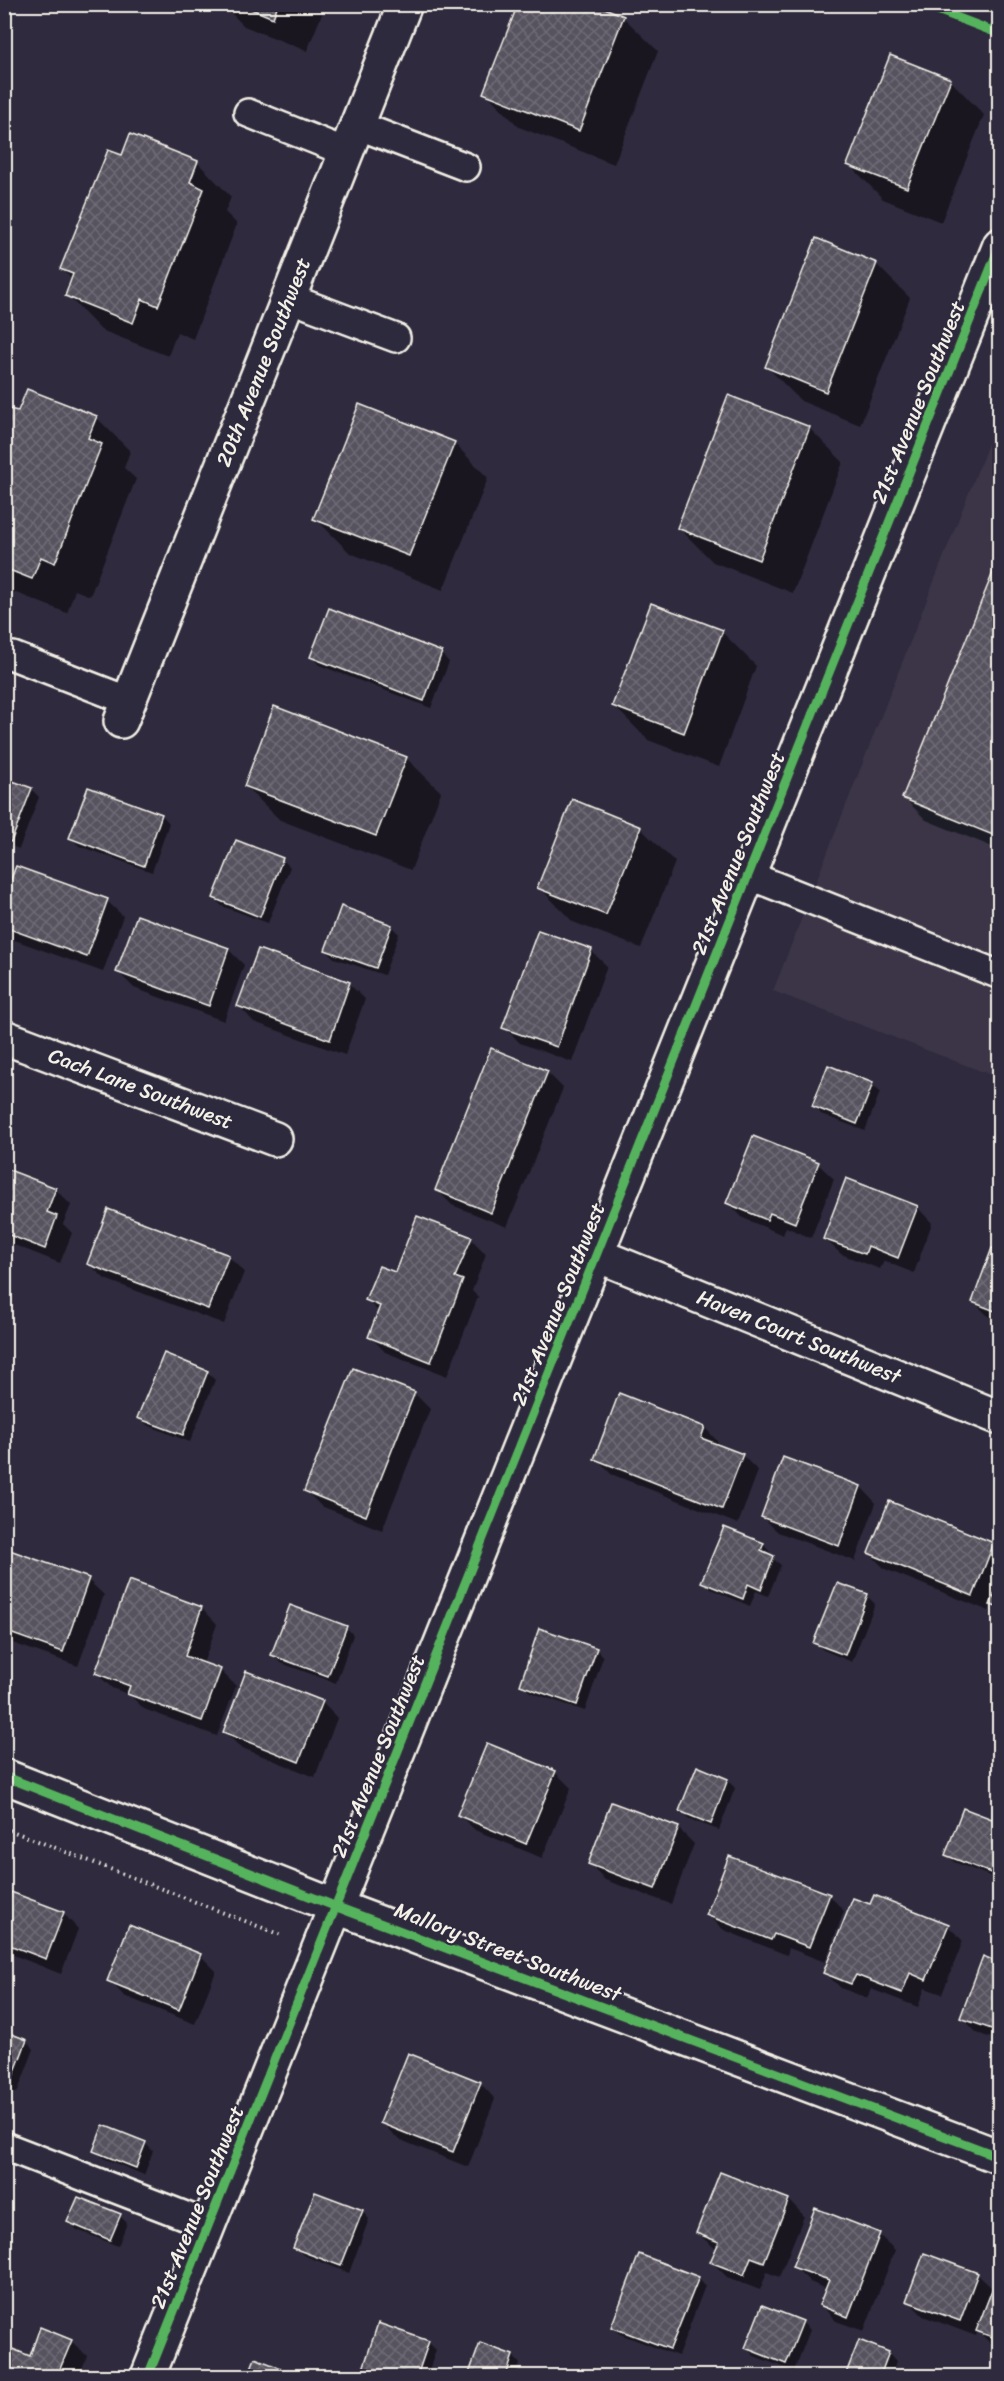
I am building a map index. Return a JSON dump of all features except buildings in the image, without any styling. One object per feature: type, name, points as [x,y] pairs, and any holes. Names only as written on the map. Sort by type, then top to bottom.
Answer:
[{"type":"street","name":"20th Avenue Southwest","points":[[125,711],[405,4]]},
{"type":"street","name":"21st Avenue Southwest","points":[[148,2376],[999,245]]},
{"type":"street","name":"Cach Lane Southwest","points":[[4,1037],[275,1139]]},
{"type":"street","name":"Haven Court Southwest","points":[[597,1254],[999,1418]]},
{"type":"street","name":"Mallory Street Southwest","points":[[4,1776],[337,1906],[999,2157]]},
{"type":"lane","points":[[248,113],[466,167]]},
{"type":"lane","points":[[289,298],[396,338]]},
{"type":"lane","points":[[14,656],[125,711]]},
{"type":"lane","points":[[748,875],[999,975]]},
{"type":"lane","points":[[4,2146],[209,2225]]},
{"type":"path","points":[[4,1828],[285,1936]]},
{"type":"shaded area","points":[[999,416],[999,1078],[773,991]]},
{"type":"cycle path","points":[[922,4],[1000,34]]},
{"type":"cycle path","points":[[148,2376],[1000,245]]},
{"type":"cycle path","points":[[4,1776],[337,1907],[1000,2157]]}]
